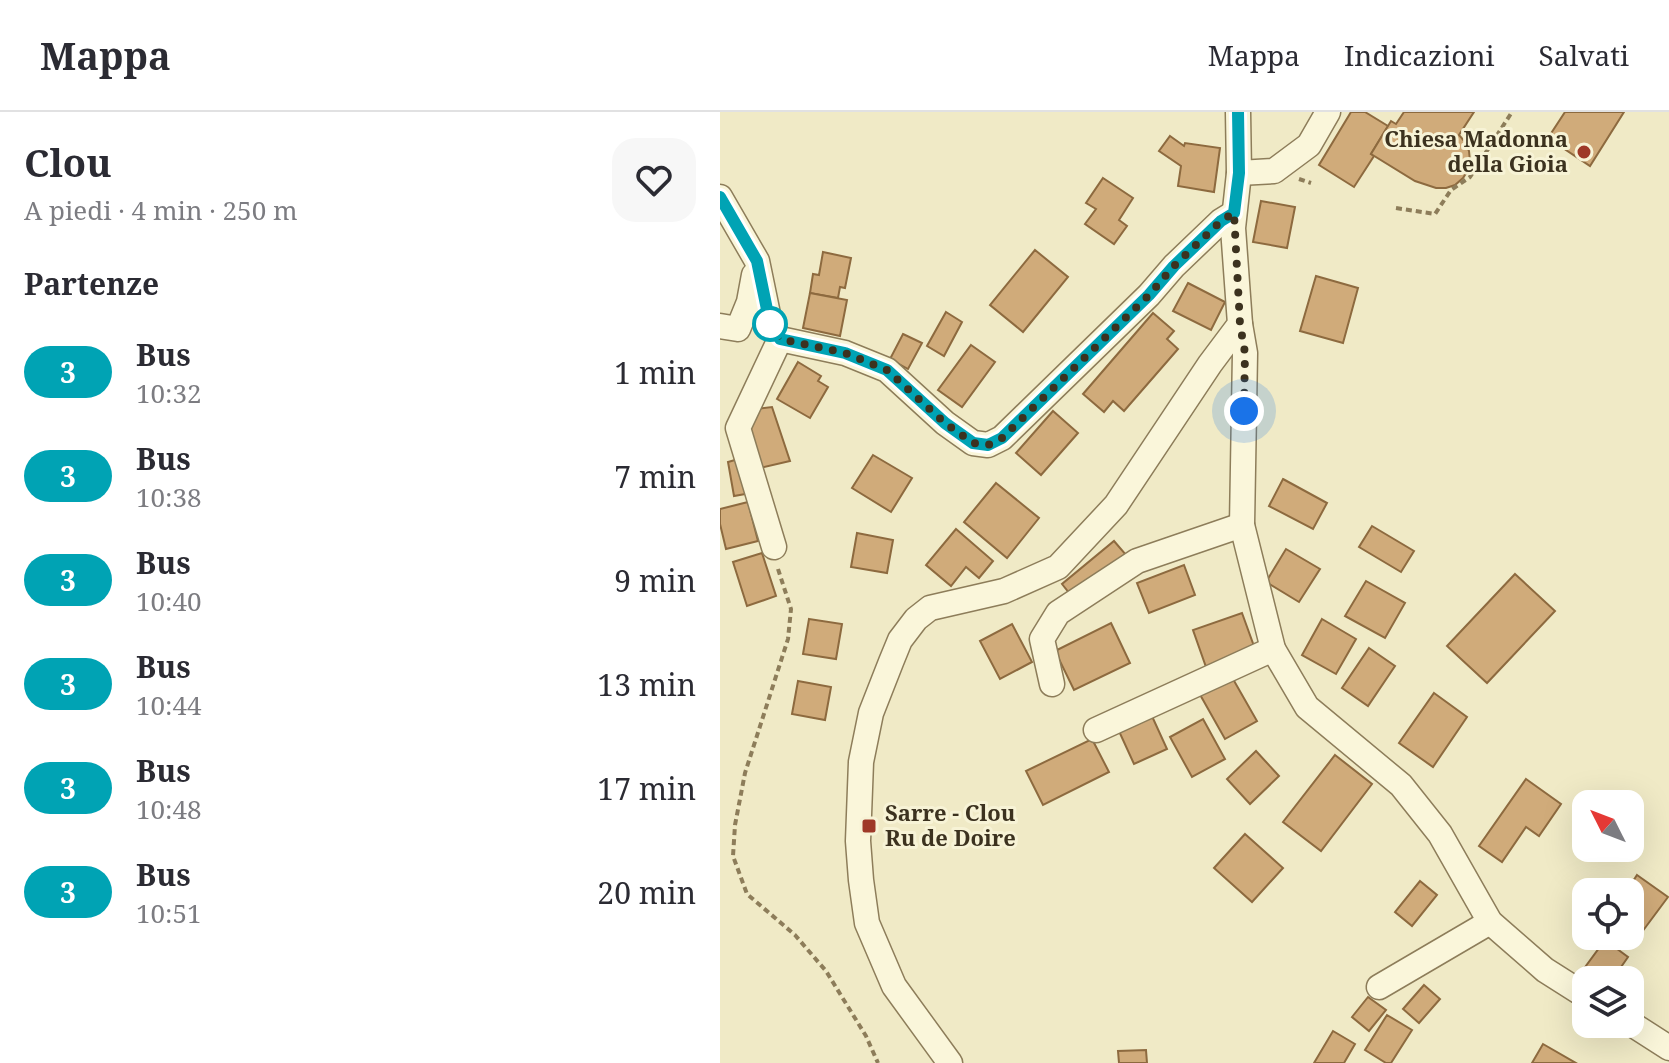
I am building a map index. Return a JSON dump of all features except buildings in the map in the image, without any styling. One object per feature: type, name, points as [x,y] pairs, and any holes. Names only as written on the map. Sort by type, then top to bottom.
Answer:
[{"type":"street","points":[[1239,173],[1274,171],[1309,145],[1328,112]]},
{"type":"street","points":[[1238,118],[1239,173],[1234,213],[1240,324],[1245,353],[1242,525],[1273,649],[1307,707],[1401,785],[1440,834],[1490,922],[1545,970],[1572,987]]},
{"type":"street","points":[[720,197],[757,261],[770,324],[780,339],[845,353],[887,370],[945,423],[973,443],[988,445],[1002,438],[1149,295],[1174,266],[1221,221],[1234,213]]},
{"type":"street","points":[[720,326],[738,329],[749,302],[757,261]]},
{"type":"street","points":[[950,1063],[894,986],[867,923],[858,841],[861,762],[871,713],[900,640],[916,619],[930,608],[1004,591],[1058,567],[1116,505],[1240,324]]},
{"type":"street","points":[[774,547],[738,428],[780,339]]},
{"type":"street","points":[[1052,684],[1042,639],[1058,613],[1137,561],[1242,525]]},
{"type":"street","points":[[1096,730],[1273,649]]},
{"type":"street","points":[[1379,987],[1490,922]]},
{"type":"street","points":[[1644,1032],[1669,1048]]},
{"type":"path","points":[[1396,208],[1435,214],[1451,190],[1470,177],[1512,112]]},
{"type":"path","points":[[774,547],[780,579],[791,609],[788,639],[745,773],[735,825],[733,856],[747,894],[795,935],[826,971],[866,1036],[878,1063]]},
{"type":"bus line","name":"3","points":[[720,197],[757,261],[770,324],[780,339],[845,353],[887,370],[945,423],[973,443],[988,445],[1002,438],[1149,295],[1174,266],[1221,221],[1234,213],[1239,173],[1238,112]]},
{"type":"place","name":"Chiesa Madonna della Gioia","points":[[1584,152]]},
{"type":"place","name":"Sarre - Clou Ru de Doire","points":[[869,826]]},
{"type":"route","points":[[770,324],[780,339],[845,353],[887,370],[945,423],[973,443],[988,445],[1002,438],[1149,295],[1174,266],[1221,221],[1234,213],[1240,324],[1245,353],[1244,411]]}]
